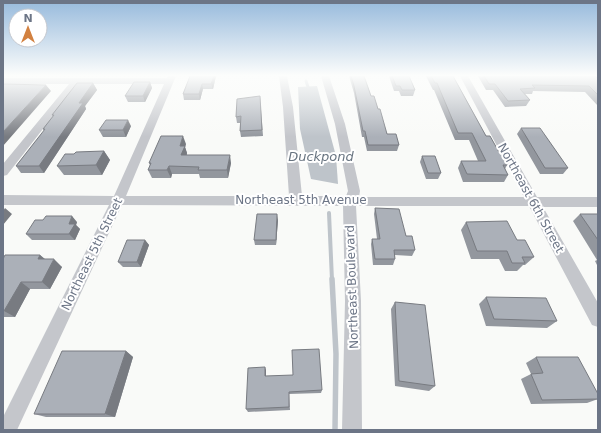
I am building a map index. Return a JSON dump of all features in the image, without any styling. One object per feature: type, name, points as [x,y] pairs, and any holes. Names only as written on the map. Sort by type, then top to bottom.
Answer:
[{"type":"street","points":[[3,172],[64,96]]},
{"type":"street","name":"Northeast 5th Street","points":[[7,430],[118,200],[163,96]]},
{"type":"street","points":[[287,96],[290,113],[290,152],[296,200]]},
{"type":"street","name":"Northeast Boulevard","points":[[331,96],[340,124],[354,191],[349,208],[353,300],[352,430]]},
{"type":"street","name":"Northeast 6th Street","points":[[475,96],[598,319]]},
{"type":"street","name":"Northeast 5th Avenue","points":[[3,200],[598,202]]},
{"type":"water","name":"Duckpond","points":[[298,96],[320,96],[336,156],[338,184],[311,179],[300,129]]},
{"type":"building","points":[[3,96],[36,96],[3,132]]},
{"type":"building","points":[[67,96],[84,96],[79,103],[83,103],[39,166],[16,166],[45,129],[43,129],[54,115],[52,115]]},
{"type":"building","points":[[260,96],[262,130],[240,131],[241,116],[236,117],[237,99]]},
{"type":"building","points":[[356,96],[374,96],[378,109],[380,109],[387,134],[396,134],[399,145],[368,145],[365,131],[363,131]]},
{"type":"building","points":[[443,96],[464,96],[486,136],[490,136],[499,152],[501,152],[507,165],[503,165],[508,175],[467,174],[461,161],[486,161],[472,133],[458,133]]},
{"type":"building","points":[[504,96],[527,96],[530,100],[508,101]]},
{"type":"building","points":[[106,120],[128,120],[123,130],[99,130]]},
{"type":"building","points":[[521,128],[540,128],[568,168],[545,168]]},
{"type":"building","points":[[161,136],[183,136],[180,146],[185,146],[181,155],[230,155],[227,170],[198,170],[199,167],[169,166],[167,170],[148,170],[151,163],[149,163]]},
{"type":"building","points":[[104,151],[96,165],[57,166],[65,154]]},
{"type":"building","points":[[422,156],[435,156],[441,173],[428,173]]},
{"type":"building","points":[[375,208],[399,209],[406,236],[412,236],[415,250],[394,250],[395,259],[375,259],[372,239],[380,239]]},
{"type":"building","points":[[257,214],[277,214],[276,240],[254,240]]},
{"type":"building","points":[[580,214],[598,214],[598,240]]},
{"type":"building","points":[[46,216],[72,216],[69,224],[75,224],[69,234],[26,234],[35,220],[43,220]]},
{"type":"building","points":[[507,221],[517,240],[525,240],[534,257],[522,257],[525,263],[512,263],[507,251],[477,251],[466,222]]},
{"type":"building","points":[[127,240],[145,240],[137,262],[118,262]]},
{"type":"building","points":[[5,255],[40,255],[38,259],[54,259],[42,282],[21,282],[3,311],[3,259]]},
{"type":"building","points":[[486,297],[546,298],[557,321],[494,319]]},
{"type":"building","points":[[395,302],[425,305],[435,386],[399,381]]},
{"type":"building","points":[[319,349],[322,390],[289,392],[289,407],[246,409],[248,368],[265,367],[265,376],[293,375],[292,350]]},
{"type":"building","points":[[62,351],[126,351],[105,414],[34,414]]},
{"type":"building","points":[[536,357],[578,357],[598,394],[598,399],[542,400],[531,374],[543,373]]},
{"type":"waterway","points":[[329,213],[332,280]]},
{"type":"waterway","points":[[332,279],[336,354],[335,429]]}]
